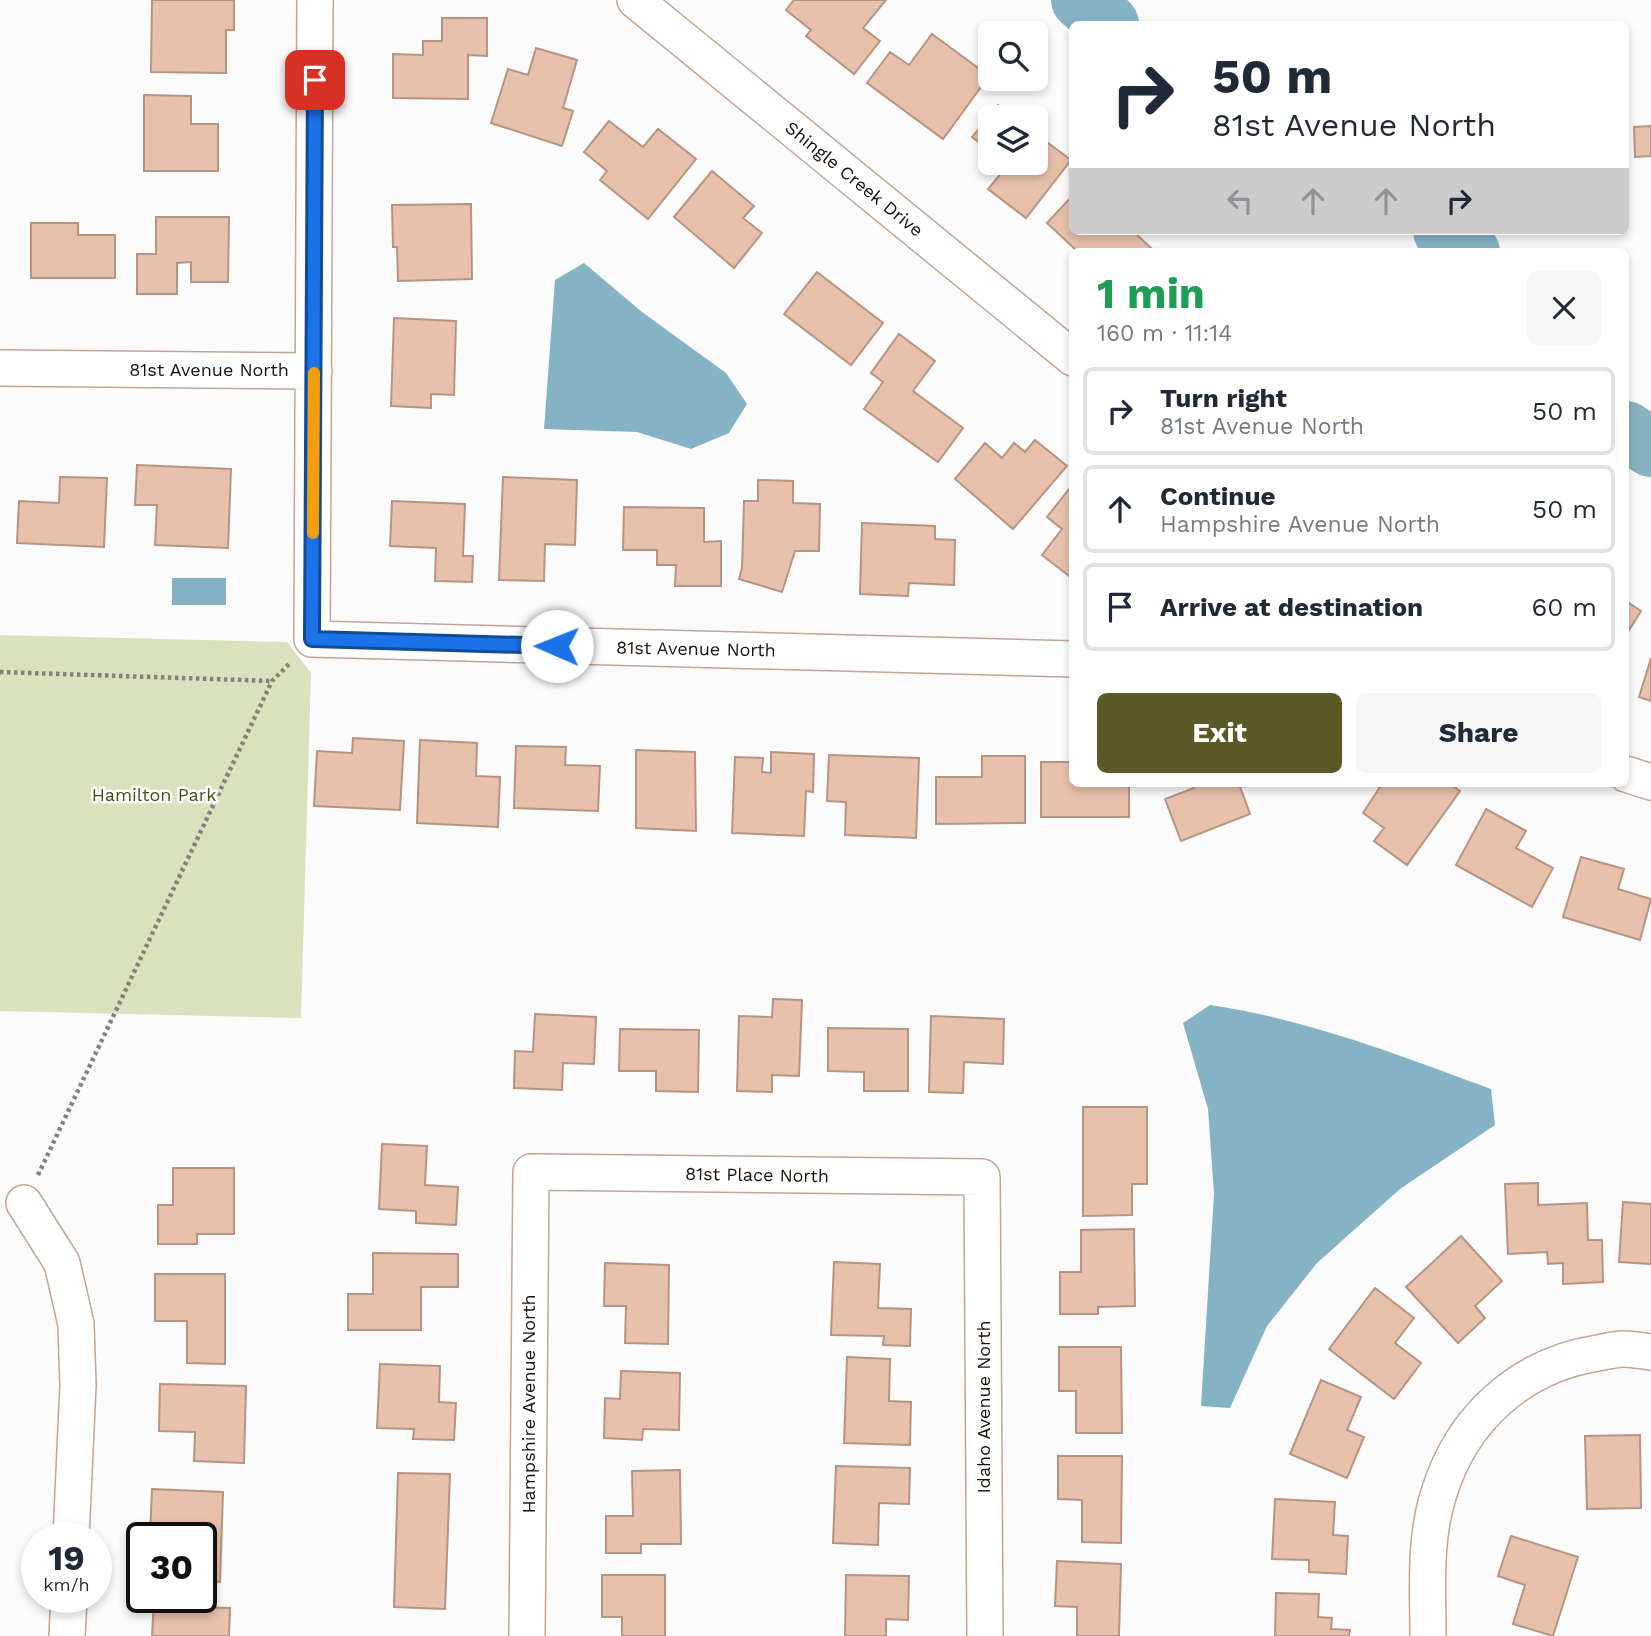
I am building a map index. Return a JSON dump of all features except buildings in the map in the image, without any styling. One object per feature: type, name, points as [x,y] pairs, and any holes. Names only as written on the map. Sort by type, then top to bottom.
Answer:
[{"type":"street","points":[[314,371],[316,0]]},
{"type":"street","name":"Shingle Creek Drive","points":[[635,0],[1069,355]]},
{"type":"street","name":"81st Avenue North","points":[[0,368],[314,371],[312,639],[1069,659]]},
{"type":"street","points":[[1629,775],[1651,782]]},
{"type":"street","name":"81st Place North","points":[[531,1172],[982,1177]]},
{"type":"street","name":"Hampshire Avenue North","points":[[527,1636],[531,1172]]},
{"type":"street","name":"Idaho Avenue North","points":[[982,1177],[985,1636]]},
{"type":"street","points":[[24,1203],[62,1263],[76,1324],[78,1385],[72,1522]]},
{"type":"street","points":[[1427,1636],[1428,1544],[1438,1493],[1457,1447],[1488,1408],[1527,1376],[1575,1356],[1623,1349],[1651,1352]]},
{"type":"street","points":[[67,1636],[68,1613]]},
{"type":"path","points":[[24,1203],[272,681],[312,639]]},
{"type":"path","points":[[0,672],[272,681]]},
{"type":"green space","name":"Hamilton Park","points":[[0,635],[287,642],[311,673],[301,1018],[0,1011]]},
{"type":"water","points":[[584,263],[642,312],[726,373],[747,404],[729,433],[691,449],[637,432],[544,429],[555,280]]},
{"type":"water","points":[[172,578],[226,578],[226,605],[172,605]]},
{"type":"water","points":[[1210,1005],[1317,1029],[1491,1089],[1495,1125],[1400,1189],[1317,1263],[1267,1326],[1230,1408],[1201,1406],[1214,1194],[1208,1109],[1183,1023]]},
{"type":"waterway","points":[[1081,0],[1106,21]]},
{"type":"waterway","points":[[1448,235],[1465,248]]},
{"type":"waterway","points":[[1629,433],[1651,447]]},
{"type":"slow traffic","points":[[313,533],[314,373]]},
{"type":"route","points":[[315,80],[312,639],[557,646]]}]
